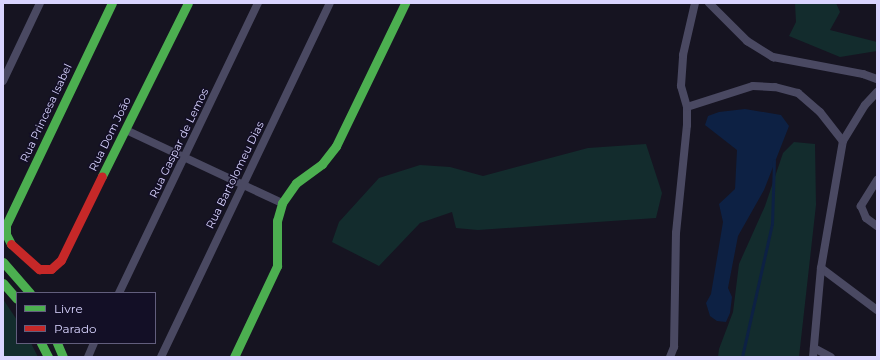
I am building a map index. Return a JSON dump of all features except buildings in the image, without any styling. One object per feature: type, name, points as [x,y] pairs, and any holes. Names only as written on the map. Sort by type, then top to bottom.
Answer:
[{"type":"street","points":[[3,81],[40,3]]},
{"type":"street","name":"Rua Princesa Isabel","points":[[47,270],[36,268],[10,243],[6,234],[6,225],[112,3]]},
{"type":"street","name":"Rua Dom João","points":[[47,270],[61,260],[188,3]]},
{"type":"street","name":"Rua Gaspar de Lemos","points":[[118,292],[258,3]]},
{"type":"street","name":"Rua Bartolomeu Dias","points":[[161,357],[330,3]]},
{"type":"street","points":[[234,357],[277,266],[277,221],[282,203],[296,183],[322,164],[336,146],[405,3]]},
{"type":"street","points":[[670,357],[674,347],[676,232],[687,107],[681,86],[683,55],[695,3]]},
{"type":"street","points":[[709,3],[747,41],[773,57],[863,74],[877,79]]},
{"type":"street","points":[[687,107],[754,86],[775,87],[798,93],[820,112],[843,141]]},
{"type":"street","points":[[813,357],[821,268],[843,141],[865,105],[877,92]]},
{"type":"street","points":[[126,130],[282,203]]},
{"type":"street","points":[[877,180],[861,206],[866,218],[877,226]]},
{"type":"street","points":[[3,262],[29,292]]},
{"type":"street","points":[[821,268],[877,310]]},
{"type":"street","points":[[3,283],[16,298]]},
{"type":"street","points":[[42,344],[48,357]]},
{"type":"street","points":[[57,344],[63,357]]},
{"type":"street","points":[[88,357],[94,344]]},
{"type":"street","points":[[814,348],[831,357]]},
{"type":"green space","points":[[795,3],[836,3],[840,12],[830,30],[877,42],[877,51],[840,57],[789,36],[796,22]]},
{"type":"green space","points":[[794,142],[815,144],[816,205],[799,357],[718,357],[719,349],[733,312],[739,264],[765,206],[783,153]]},
{"type":"green space","points":[[646,144],[662,193],[656,218],[478,230],[456,228],[452,212],[420,223],[379,266],[332,242],[339,222],[379,178],[420,165],[450,167],[483,176],[588,148]]},
{"type":"green space","points":[[3,299],[16,318],[16,344],[32,344],[38,357],[3,357]]},
{"type":"water","points":[[745,109],[781,115],[789,126],[764,190],[738,236],[728,288],[732,297],[730,313],[726,322],[717,321],[710,316],[706,303],[711,294],[723,222],[719,204],[735,189],[737,150],[705,125],[708,116],[719,112]]},
{"type":"waterway","points":[[742,357],[772,224],[774,161]]},
{"type":"traffic: fast","points":[[11,244],[6,234],[6,225],[112,3]]},
{"type":"traffic: fast","points":[[102,176],[188,3]]},
{"type":"traffic: fast","points":[[234,357],[277,266],[277,221],[282,203],[296,183],[322,164],[336,146],[405,3]]},
{"type":"traffic: fast","points":[[3,262],[29,292]]},
{"type":"traffic: fast","points":[[3,283],[16,298]]},
{"type":"traffic: fast","points":[[42,344],[48,357]]},
{"type":"traffic: fast","points":[[57,344],[63,357]]},
{"type":"traffic: jam","points":[[11,244],[39,269],[51,269],[61,260],[102,176]]}]
